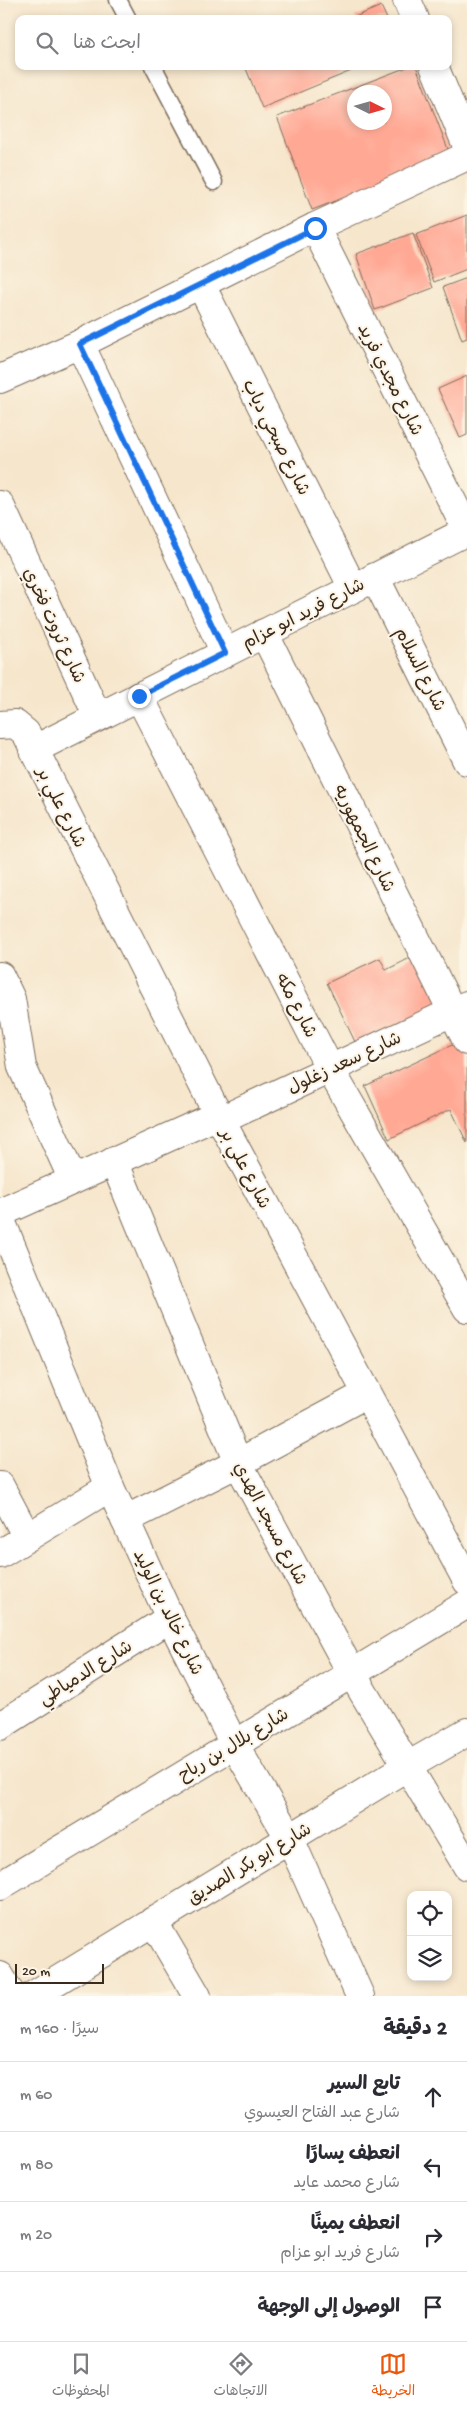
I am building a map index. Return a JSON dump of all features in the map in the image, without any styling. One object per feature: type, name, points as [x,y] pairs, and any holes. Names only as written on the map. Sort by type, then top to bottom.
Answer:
[{"type":"street","points":[[407,0],[413,15]]},
{"type":"street","points":[[436,70],[467,146]]},
{"type":"street","points":[[0,379],[80,344],[315,228],[467,156]]},
{"type":"street","name":"شارع مجدي فريد","points":[[315,228],[467,531]]},
{"type":"street","name":"شارع صبحي دياب","points":[[201,285],[364,582]]},
{"type":"street","points":[[80,344],[225,653]]},
{"type":"street","name":"شارع ثروت فخري","points":[[0,505],[98,717]]},
{"type":"street","name":"شارع فريد ابو عزام","points":[[33,750],[467,531]]},
{"type":"street","name":"شارع السلام","points":[[364,582],[467,761]]},
{"type":"street","name":"شارع الجمهوريه","points":[[264,633],[459,1009],[467,1041]]},
{"type":"street","name":"شارع مكه","points":[[139,696],[330,1069],[467,1308]]},
{"type":"street","name":"شارع علي بر","points":[[0,725],[8,723],[21,727],[219,1118],[466,1577]]},
{"type":"street","points":[[0,976],[11,999],[22,1067],[73,1180]]},
{"type":"street","name":"شارع سعد زغلول","points":[[0,1213],[114,1161],[219,1118],[330,1069],[459,1009]]},
{"type":"street","name":"شارع مسجد الهدي","points":[[114,1161],[238,1463],[351,1672],[467,1866]]},
{"type":"street","name":"شارع خالد بن الوليد","points":[[0,1218],[110,1487],[170,1618],[234,1744],[290,1839],[360,1996]]},
{"type":"street","points":[[125,1520],[238,1463],[366,1394]]},
{"type":"street","points":[[0,1486],[28,1537]]},
{"type":"street","points":[[0,1554],[110,1487]]},
{"type":"street","name":"شارع بلال بن رباح","points":[[0,1886],[351,1672],[467,1604]]},
{"type":"street","name":"شارع الدمياطي","points":[[0,1726],[170,1618]]},
{"type":"street","name":"شارع ابو بكر الصديق","points":[[32,1996],[408,1766],[467,1732]]},
{"type":"street","points":[[154,1921],[197,1996]]},
{"type":"street","points":[[0,1976],[12,1996]]},
{"type":"lane","points":[[118,0],[126,15]]},
{"type":"lane","points":[[155,70],[214,182]]},
{"type":"building","points":[[381,6],[385,15],[360,15]]},
{"type":"building","points":[[247,70],[353,70],[262,108]]},
{"type":"building","points":[[400,70],[418,70],[451,157],[312,210],[277,117],[347,90],[347,130],[392,130],[392,85],[360,85]]},
{"type":"building","points":[[467,215],[467,269],[434,282],[416,235]]},
{"type":"building","points":[[413,233],[433,288],[375,310],[356,254]]},
{"type":"building","points":[[467,278],[467,338],[462,340],[443,287]]},
{"type":"building","points":[[467,376],[467,435],[460,438],[438,389]]},
{"type":"building","points":[[420,953],[444,1005],[357,1046],[327,983],[380,958],[386,970]]},
{"type":"building","points":[[467,1038],[467,1143],[451,1109],[389,1139],[365,1086]]},
{"type":"route","points":[[139,696],[225,653],[80,344],[315,228]]}]
